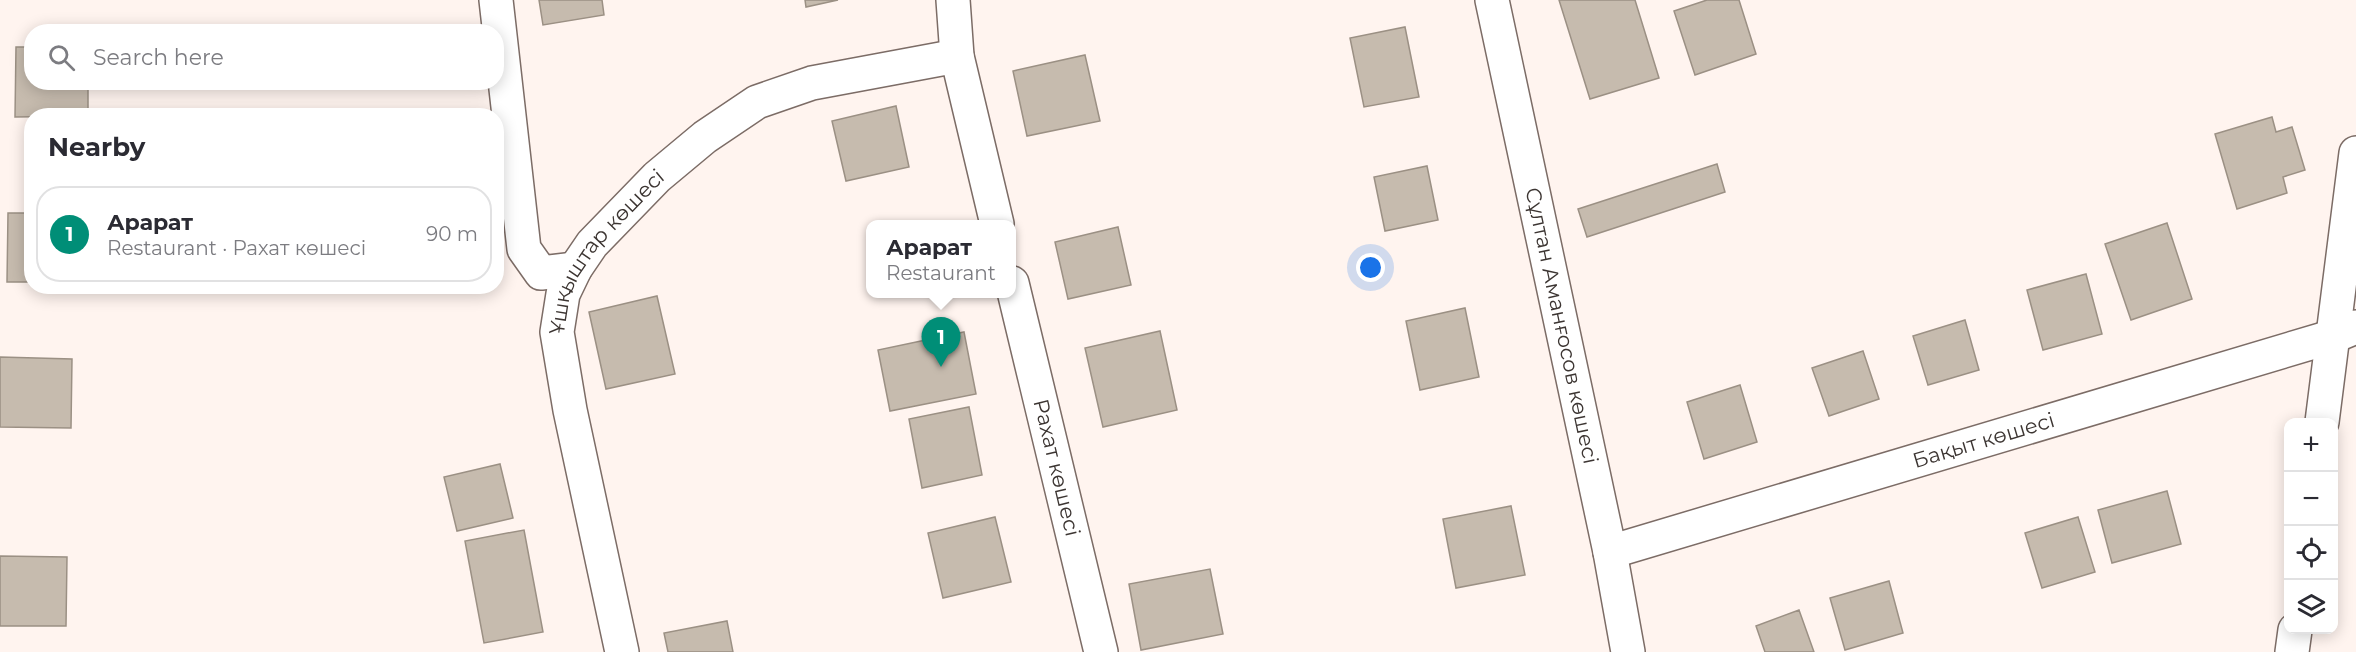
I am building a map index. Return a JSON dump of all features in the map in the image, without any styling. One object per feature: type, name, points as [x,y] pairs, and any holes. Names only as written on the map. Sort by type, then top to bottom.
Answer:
[{"type":"street","points":[[496,0],[499,24]]},
{"type":"street","points":[[953,0],[957,56],[996,220]]},
{"type":"street","name":"Сұлтан Аманғосов көшесі","points":[[1492,0],[1610,552],[1628,652]]},
{"type":"street","name":"Ұшқыштар көшесі","points":[[622,652],[570,410],[557,333],[561,301],[575,269],[592,244],[657,177],[717,128],[757,102],[812,83],[957,56]]},
{"type":"street","points":[[504,71],[524,249],[541,273],[575,269]]},
{"type":"street","points":[[2323,418],[2345,332],[2356,153]]},
{"type":"street","name":"Рахат көшесі","points":[[1014,298],[1101,652]]},
{"type":"street","name":"Бақыт көшесі","points":[[1610,552],[2345,332]]},
{"type":"street","points":[[2292,652],[2294,634]]},
{"type":"building","points":[[539,0],[602,0],[604,15],[543,25]]},
{"type":"building","points":[[805,0],[838,0],[806,7]]},
{"type":"building","points":[[1559,0],[1635,0],[1659,78],[1590,99]]},
{"type":"building","points":[[1707,0],[1739,0],[1756,54],[1695,75],[1674,11]]},
{"type":"building","points":[[1405,27],[1419,97],[1364,107],[1350,38]]},
{"type":"building","points":[[16,47],[24,47],[24,90],[88,90],[88,108],[24,108],[24,117],[15,117]]},
{"type":"building","points":[[1085,55],[1100,121],[1027,136],[1013,71]]},
{"type":"building","points":[[896,106],[909,167],[846,181],[832,121]]},
{"type":"building","points":[[2272,117],[2276,132],[2292,127],[2305,170],[2283,177],[2287,193],[2237,209],[2215,134]]},
{"type":"building","points":[[1717,164],[1725,192],[1587,237],[1578,209]]},
{"type":"building","points":[[1427,166],[1438,220],[1385,231],[1374,177]]},
{"type":"building","points":[[8,213],[24,213],[24,282],[7,282]]},
{"type":"building","points":[[2167,223],[2192,299],[2131,320],[2105,244]]},
{"type":"building","points":[[1118,227],[1131,285],[1068,299],[1055,242]]},
{"type":"building","points":[[2086,274],[2102,334],[2043,350],[2027,290]]},
{"type":"building","points":[[657,296],[675,374],[606,389],[589,312]]},
{"type":"building","points":[[1465,308],[1479,377],[1420,390],[1406,321]]},
{"type":"building","points":[[1965,320],[1979,370],[1928,385],[1913,336]]},
{"type":"building","points":[[1160,331],[1177,410],[1103,427],[1085,348]]},
{"type":"building","points":[[964,332],[976,394],[890,411],[878,350]]},
{"type":"building","points":[[1863,351],[1879,399],[1829,416],[1812,368]]},
{"type":"building","points":[[0,357],[72,359],[71,428],[0,427]]},
{"type":"building","points":[[1740,385],[1757,442],[1704,459],[1687,402]]},
{"type":"building","points":[[969,407],[982,475],[922,488],[909,419]]},
{"type":"building","points":[[500,464],[513,518],[457,531],[444,477]]},
{"type":"building","points":[[2167,491],[2181,544],[2112,563],[2098,510]]},
{"type":"building","points":[[1511,506],[1525,575],[1456,588],[1443,519]]},
{"type":"building","points":[[995,517],[1011,582],[943,598],[928,533]]},
{"type":"building","points":[[2078,517],[2095,572],[2042,588],[2025,533]]},
{"type":"building","points":[[524,530],[543,632],[484,643],[465,541]]},
{"type":"building","points":[[0,556],[67,557],[66,626],[0,626]]},
{"type":"building","points":[[1210,569],[1223,634],[1141,650],[1129,584]]},
{"type":"building","points":[[1889,581],[1903,633],[1845,650],[1830,598]]},
{"type":"building","points":[[1799,610],[1814,652],[1765,652],[1756,626]]},
{"type":"building","points":[[727,621],[733,652],[668,652],[664,633]]},
{"type":"place","name":"Арарат","points":[[941,367]]}]
